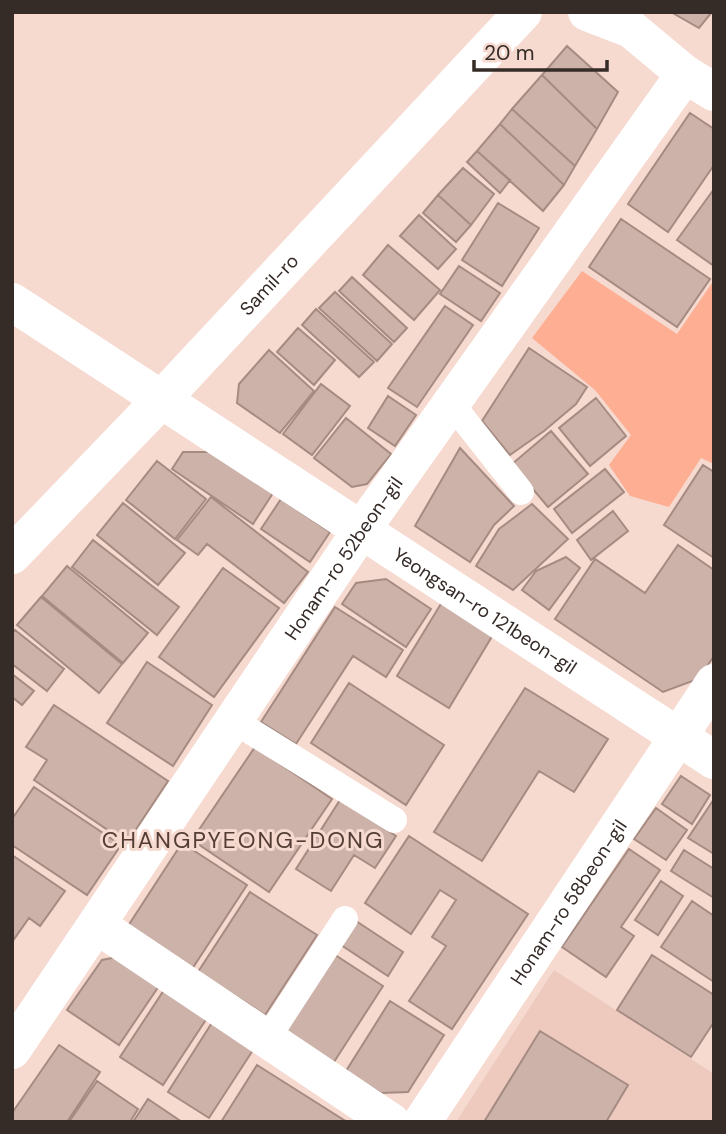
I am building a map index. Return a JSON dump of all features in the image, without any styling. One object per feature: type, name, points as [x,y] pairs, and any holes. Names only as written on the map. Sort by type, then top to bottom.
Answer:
[{"type":"street","name":"Samil-ro","points":[[12,555],[161,400],[523,12]]},
{"type":"street","points":[[587,12],[631,29],[699,83]]},
{"type":"street","name":"Honam-ro 52beon-gil","points":[[12,1050],[362,529],[452,403],[699,83]]},
{"type":"street","name":"Yeongsan-ro 121beon-gil","points":[[12,302],[714,760]]},
{"type":"street","name":"Honam-ro 58beon-gil","points":[[422,1122],[714,683]]},
{"type":"street","points":[[97,925],[391,1122]]},
{"type":"lane","points":[[452,403],[521,492]]},
{"type":"lane","points":[[234,721],[394,820]]},
{"type":"lane","points":[[267,1039],[345,919]]},
{"type":"shaded area","points":[[582,271],[677,334],[714,280],[714,464],[701,458],[669,507],[630,496],[609,465],[631,435],[595,390],[532,338]]},
{"type":"shaded area","points":[[554,970],[714,1074],[714,1122],[456,1122]]},
{"type":"building","points":[[671,12],[712,12],[699,28]]},
{"type":"building","points":[[567,46],[618,92],[597,129],[542,75]]},
{"type":"building","points":[[542,75],[597,129],[575,166],[512,109]]},
{"type":"building","points":[[512,109],[575,166],[564,185],[500,124]]},
{"type":"building","points":[[690,113],[714,129],[714,165],[668,232],[628,204]]},
{"type":"building","points":[[500,124],[564,185],[543,211],[477,151]]},
{"type":"building","points":[[477,151],[510,180],[500,193],[467,162]]},
{"type":"building","points":[[463,168],[494,194],[471,225],[438,195]]},
{"type":"building","points":[[714,189],[714,266],[677,240]]},
{"type":"building","points":[[438,195],[471,225],[456,242],[423,213]]},
{"type":"building","points":[[498,203],[539,228],[502,286],[462,260]]},
{"type":"building","points":[[419,215],[456,249],[438,269],[400,236]]},
{"type":"building","points":[[621,219],[710,279],[677,327],[589,267]]},
{"type":"building","points":[[388,245],[440,290],[414,320],[363,275]]},
{"type":"building","points":[[459,266],[500,293],[481,321],[440,294]]},
{"type":"building","points":[[352,277],[407,328],[394,342],[339,291]]},
{"type":"building","points":[[335,292],[392,344],[377,361],[319,308]]},
{"type":"building","points":[[445,306],[473,325],[417,407],[388,388]]},
{"type":"building","points":[[316,309],[374,362],[359,377],[302,325]]},
{"type":"building","points":[[298,328],[335,360],[314,385],[277,352]]},
{"type":"building","points":[[529,348],[587,387],[576,404],[510,455],[482,421]]},
{"type":"building","points":[[269,350],[314,391],[280,433],[237,403],[239,384]]},
{"type":"building","points":[[321,384],[350,406],[312,455],[283,434]]},
{"type":"building","points":[[388,396],[416,415],[395,446],[368,428]]},
{"type":"building","points":[[596,398],[626,436],[590,466],[559,428]]},
{"type":"building","points":[[346,418],[391,454],[367,484],[352,487],[314,458]]},
{"type":"building","points":[[551,431],[588,474],[548,507],[512,464]]},
{"type":"building","points":[[460,448],[514,506],[494,525],[470,562],[415,526]]},
{"type":"building","points":[[183,452],[211,452],[273,493],[253,524],[172,469]]},
{"type":"building","points":[[157,461],[206,499],[175,539],[126,500]]},
{"type":"building","points":[[703,465],[714,472],[714,558],[664,525]]},
{"type":"building","points":[[605,469],[624,492],[572,533],[554,509]]},
{"type":"building","points":[[211,497],[308,572],[284,603],[207,544],[198,555],[177,540]]},
{"type":"building","points":[[281,499],[330,532],[310,562],[261,529]]},
{"type":"building","points":[[123,503],[185,553],[158,585],[97,535]]},
{"type":"building","points":[[532,504],[568,539],[513,590],[476,566],[499,529]]},
{"type":"building","points":[[613,511],[628,531],[591,560],[577,540]]},
{"type":"building","points":[[93,540],[179,607],[157,635],[72,567]]},
{"type":"building","points":[[678,545],[714,570],[714,656],[698,679],[663,692],[555,619],[595,559],[645,593]]},
{"type":"building","points":[[566,557],[580,568],[549,610],[522,590],[536,571]]},
{"type":"building","points":[[67,566],[148,633],[123,663],[42,596]]},
{"type":"building","points":[[223,568],[279,608],[214,697],[159,657]]},
{"type":"building","points":[[386,579],[431,609],[406,647],[342,604],[356,583]]},
{"type":"building","points":[[41,597],[122,664],[99,693],[17,625]]},
{"type":"building","points":[[442,602],[494,633],[449,708],[397,676]]},
{"type":"building","points":[[335,607],[403,650],[386,677],[353,656],[296,744],[261,722]]},
{"type":"building","points":[[15,630],[64,669],[47,691],[12,664],[12,634]]},
{"type":"building","points":[[147,662],[212,705],[173,766],[107,723]]},
{"type":"building","points":[[12,674],[34,691],[22,705],[12,697]]},
{"type":"building","points":[[349,683],[444,745],[406,805],[311,743]]},
{"type":"building","points":[[525,688],[608,739],[574,792],[539,771],[482,861],[434,832]]},
{"type":"building","points":[[54,705],[168,781],[127,843],[34,780],[47,760],[26,747]]},
{"type":"building","points":[[255,747],[332,799],[269,892],[192,840]]},
{"type":"building","points":[[681,776],[710,795],[692,824],[662,804]]},
{"type":"building","points":[[34,787],[121,845],[87,895],[12,845],[12,819]]},
{"type":"building","points":[[714,799],[714,854],[688,838]]},
{"type":"building","points":[[340,800],[396,836],[375,868],[354,855],[331,891],[296,869]]},
{"type":"building","points":[[656,808],[687,830],[666,860],[634,839]]},
{"type":"building","points":[[409,836],[528,914],[452,1029],[409,1001],[446,946],[432,937],[456,900],[440,890],[411,934],[365,903]]},
{"type":"building","points":[[182,843],[247,885],[192,969],[128,926]]},
{"type":"building","points":[[629,849],[660,870],[621,927],[634,936],[606,977],[562,947]]},
{"type":"building","points":[[684,850],[714,869],[714,898],[671,871]]},
{"type":"building","points":[[12,855],[65,891],[40,926],[29,918],[12,942]]},
{"type":"building","points":[[661,881],[683,896],[658,935],[635,920]]},
{"type":"building","points":[[250,892],[317,935],[265,1015],[198,972]]},
{"type":"building","points":[[692,901],[714,916],[714,982],[661,947]]},
{"type":"building","points":[[353,919],[403,952],[388,976],[338,943]]},
{"type":"building","points":[[332,953],[383,986],[334,1062],[283,1030]]},
{"type":"building","points":[[652,955],[714,995],[714,1022],[691,1057],[617,1010]]},
{"type":"building","points":[[122,956],[161,983],[119,1045],[67,1010],[102,960]]},
{"type":"building","points":[[166,987],[209,1015],[163,1085],[120,1057]]},
{"type":"building","points":[[390,1001],[444,1035],[408,1092],[381,1093],[346,1071]]},
{"type":"building","points":[[213,1021],[255,1047],[209,1118],[168,1092]]},
{"type":"building","points":[[540,1031],[628,1085],[606,1122],[484,1122]]},
{"type":"building","points":[[59,1045],[100,1072],[67,1122],[12,1122],[12,1113]]},
{"type":"building","points":[[257,1065],[347,1122],[221,1122]]},
{"type":"building","points":[[97,1081],[138,1109],[130,1122],[69,1122]]},
{"type":"building","points":[[148,1099],[182,1122],[133,1122]]},
{"type":"district","name":"CHANGPYEONG-DONG","points":[[243,840]]}]
